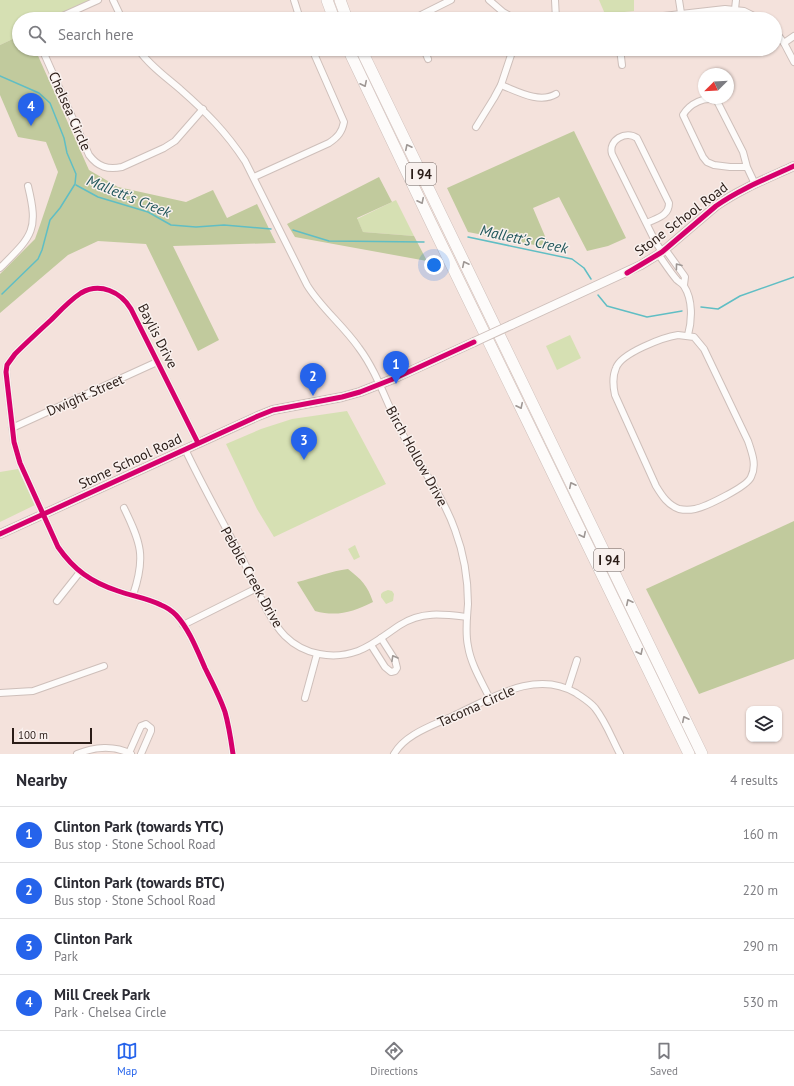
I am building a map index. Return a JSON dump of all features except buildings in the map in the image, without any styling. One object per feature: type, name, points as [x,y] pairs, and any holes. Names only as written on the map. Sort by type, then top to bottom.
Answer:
[{"type":"highway","points":[[326,0],[331,12]]},
{"type":"highway","points":[[340,0],[344,12]]},
{"type":"highway","name":"I 94","points":[[351,56],[434,230],[689,754]]},
{"type":"highway","name":"I 94","points":[[364,56],[702,754]]},
{"type":"main road","name":"Stone School Road","points":[[0,534],[43,513],[273,410],[342,397],[380,385],[627,273],[662,252],[716,206],[736,193],[794,166]]},
{"type":"street","points":[[71,12],[98,0]]},
{"type":"street","points":[[113,0],[119,12]]},
{"type":"street","points":[[294,0],[298,12]]},
{"type":"street","points":[[427,12],[450,0]]},
{"type":"street","points":[[489,0],[503,12]]},
{"type":"street","points":[[555,0],[556,12]]},
{"type":"street","points":[[679,0],[681,12]]},
{"type":"street","points":[[735,9],[736,0]]},
{"type":"street","points":[[703,12],[714,9],[735,9],[746,12]]},
{"type":"street","points":[[784,43],[794,36]]},
{"type":"street","points":[[782,40],[794,62]]},
{"type":"street","name":"Chelsea Circle","points":[[45,56],[89,155],[101,166],[114,169],[122,167],[170,145],[203,110]]},
{"type":"street","name":"Birch Hollow Drive","points":[[144,56],[203,110],[232,141],[254,177],[307,285],[320,303],[360,348],[373,370],[413,454],[442,500],[460,544],[466,571],[466,635],[469,652],[490,700]]},
{"type":"street","points":[[254,177],[329,143],[339,135],[343,129],[344,122],[315,56]]},
{"type":"street","points":[[476,127],[501,85],[511,56]]},
{"type":"street","points":[[621,56],[622,65]]},
{"type":"street","points":[[501,85],[540,98],[548,98],[556,94]]},
{"type":"street","points":[[747,167],[720,166],[707,162],[703,157],[684,115],[690,106],[708,99],[717,101],[743,152],[747,167],[755,184]]},
{"type":"street","points":[[647,223],[666,214],[669,203],[636,138],[626,135],[615,141],[611,146],[611,150],[647,223],[662,252],[685,277],[684,285],[689,298],[691,313],[691,326],[688,335]]},
{"type":"street","points":[[0,268],[21,247],[29,236],[33,221],[32,203],[28,186]]},
{"type":"street","name":"Baylis Drive","points":[[198,443],[127,302],[119,295],[103,288],[92,289],[81,293],[15,354],[7,365],[6,378],[16,452],[58,547],[80,572],[100,584],[149,599],[163,606],[175,615],[183,625],[196,649],[224,711],[233,754]]},
{"type":"street","points":[[678,334],[688,335],[694,337],[704,348],[748,441],[754,457],[754,466],[751,479],[740,488],[697,509],[688,510],[680,509],[670,504],[663,498],[656,486],[615,395],[612,382],[616,367],[621,360],[629,354],[669,336],[678,334]]},
{"type":"street","name":"Dwight Street","points":[[12,428],[158,362]]},
{"type":"street","name":"Pebble Creek Drive","points":[[185,449],[269,612],[284,635],[299,646],[317,654],[344,654],[371,645],[401,624],[420,616],[440,614],[467,617]]},
{"type":"street","points":[[124,508],[138,540],[141,552],[139,578],[133,595]]},
{"type":"street","points":[[57,601],[80,572]]},
{"type":"street","points":[[183,625],[257,588]]},
{"type":"street","points":[[371,645],[384,667],[391,672],[395,671],[397,668],[395,660],[381,638]]},
{"type":"street","points":[[305,698],[317,654]]},
{"type":"street","points":[[568,688],[577,660]]},
{"type":"street","points":[[0,693],[22,693],[44,688],[104,666]]},
{"type":"street","name":"Tacoma Circle","points":[[394,754],[402,744],[419,732],[490,700],[524,686],[538,683],[568,688],[586,699],[595,708],[605,724],[620,754]]},
{"type":"street","points":[[77,754],[91,749],[105,748],[115,748],[130,753],[140,726],[146,724],[151,728],[151,731],[141,754]]},
{"type":"green space","points":[[0,0],[98,0],[71,12],[12,12],[12,39],[0,45]]},
{"type":"green space","points":[[599,0],[634,0],[634,11],[604,12]]},
{"type":"green space","points":[[12,39],[12,56],[38,56],[89,170],[118,187],[186,202],[213,190],[227,218],[257,204],[276,243],[173,246],[219,340],[198,351],[146,244],[98,241],[68,255],[0,313],[0,274],[35,239],[58,172],[46,142],[18,137],[0,95],[0,45]]},
{"type":"green space","points":[[574,131],[626,238],[608,246],[587,251],[559,197],[533,208],[550,248],[468,232],[447,188]]},
{"type":"green space","points":[[379,177],[392,202],[357,218],[363,232],[414,236],[427,261],[295,237],[287,224]]},
{"type":"green space","points":[[396,200],[414,236],[363,232],[357,219]]},
{"type":"green space","points":[[570,335],[581,358],[557,370],[546,346]]},
{"type":"green space","points":[[347,411],[386,484],[274,537],[257,509],[226,444],[261,429],[292,419]]},
{"type":"green space","points":[[18,469],[35,505],[0,522],[0,472]]},
{"type":"green space","points":[[794,521],[794,659],[699,694],[646,589]]},
{"type":"green space","points":[[355,545],[360,557],[354,560],[348,549]]},
{"type":"green space","points":[[348,569],[364,583],[373,602],[352,611],[331,614],[315,611],[297,582],[335,571]]},
{"type":"green space","points":[[388,590],[392,591],[394,594],[393,601],[386,604],[381,597],[381,594]]},
{"type":"waterway","name":"Mallett's Creek","points":[[0,76],[39,93],[50,103],[64,138],[67,153],[76,174],[75,184],[60,208],[50,220],[38,259],[2,294]]},
{"type":"waterway","name":"Mallett's Creek","points":[[76,185],[98,197],[148,212],[171,225],[196,227],[224,225],[271,229]]},
{"type":"waterway","name":"Mallett's Creek","points":[[293,230],[329,241],[424,242]]},
{"type":"waterway","name":"Mallett's Creek","points":[[468,237],[572,259],[584,268],[591,279]]},
{"type":"waterway","name":"Mallett's Creek","points":[[701,307],[718,309],[740,296],[794,277]]},
{"type":"waterway","name":"Mallett's Creek","points":[[598,295],[607,306],[647,317],[682,311]]},
{"type":"cycle path","points":[[627,273],[662,252],[725,200],[754,184],[794,166]]},
{"type":"cycle path","points":[[198,443],[131,309],[122,298],[109,290],[95,288],[81,293],[65,306],[15,354],[7,365],[6,372],[14,442],[20,463],[58,547],[77,569],[99,584],[156,603],[167,608],[176,615],[192,640],[221,701],[228,722],[233,754]]},
{"type":"cycle path","points":[[0,534],[258,416],[273,410],[342,397],[360,392],[393,379],[474,342]]},
{"type":"place","name":"Mill Creek Park","points":[[31,126]]},
{"type":"place","name":"Clinton Park (towards YTC)","points":[[396,384]]},
{"type":"place","name":"Clinton Park (towards BTC)","points":[[313,396]]},
{"type":"place","name":"Clinton Park","points":[[304,460]]}]
